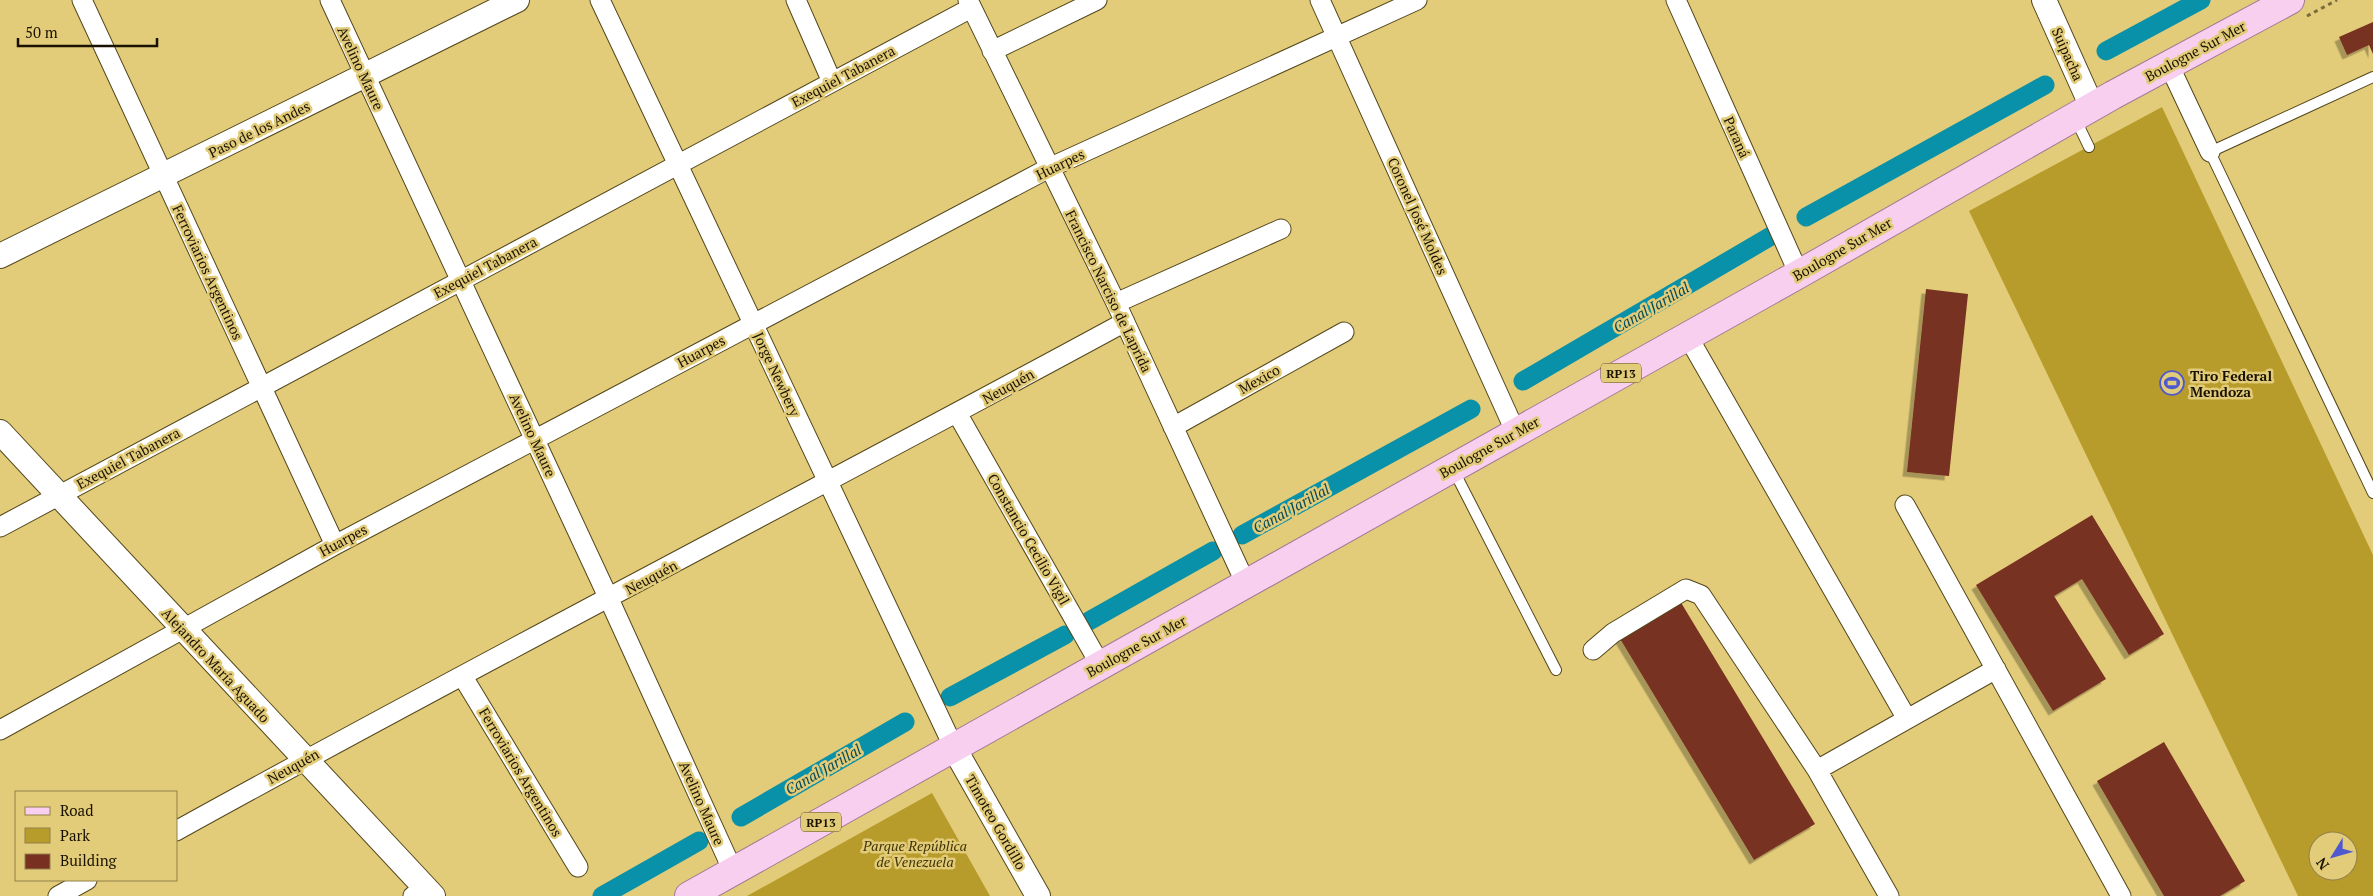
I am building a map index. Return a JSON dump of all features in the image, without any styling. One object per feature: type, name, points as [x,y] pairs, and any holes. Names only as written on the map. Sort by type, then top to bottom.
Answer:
[{"type":"main road","name":"Boulogne Sur Mer","points":[[688,896],[1799,274],[2083,112],[2290,0]]},
{"type":"street","name":"Ferroviarios Argentinos","points":[[82,0],[335,545]]},
{"type":"street","name":"Avelino Maure","points":[[330,0],[610,599],[733,870]]},
{"type":"street","name":"Paso de los Andes","points":[[0,256],[517,0]]},
{"type":"street","name":"Jorge Newbery","points":[[600,0],[954,748]]},
{"type":"street","points":[[796,0],[832,82]]},
{"type":"street","points":[[992,51],[1097,0]]},
{"type":"street","name":"Coronel José Moldes","points":[[1320,0],[1516,432]]},
{"type":"street","name":"Huarpes","points":[[0,730],[335,545],[1049,168],[1417,0]]},
{"type":"street","name":"Paraná","points":[[1676,0],[1799,274]]},
{"type":"street","name":"Suipacha","points":[[2044,0],[2083,112]]},
{"type":"street","name":"Exequiel Tabanera","points":[[0,527],[832,82],[969,4]]},
{"type":"street","name":"Francisco Narciso de Laprida","points":[[969,4],[1116,303],[1246,584]]},
{"type":"street","points":[[2169,65],[2210,152]]},
{"type":"street","points":[[1116,303],[1281,229]]},
{"type":"street","name":"Neuquén","points":[[178,830],[305,760],[828,483],[1125,322]]},
{"type":"street","name":"Mexico","points":[[1173,427],[1344,332]]},
{"type":"street","points":[[1688,335],[1907,719]]},
{"type":"street","name":"Constancio Cecilio Vigil","points":[[957,413],[1101,666]]},
{"type":"street","name":"Alejandro María Aguado","points":[[0,432],[305,760],[424,893]]},
{"type":"street","points":[[1905,505],[2121,896]]},
{"type":"street","points":[[1593,650],[1613,633],[1686,589],[1701,596],[1817,770],[1889,896]]},
{"type":"street","points":[[1817,770],[1996,669]]},
{"type":"street","name":"Ferroviarios Argentinos","points":[[463,677],[578,866]]},
{"type":"street","name":"Timoteo Gordillo","points":[[954,748],[1038,896]]},
{"type":"street","points":[[58,896],[85,881]]},
{"type":"lane","points":[[2373,77],[2210,152],[2373,493]]},
{"type":"lane","points":[[2083,112],[2089,147]]},
{"type":"lane","points":[[1452,468],[1556,670]]},
{"type":"green space","name":"Tiro Federal Mendoza","points":[[2162,107],[2373,555],[2373,896],[2298,896],[1969,211]]},
{"type":"green space","name":"Parque República de Venezuela","points":[[932,793],[990,896],[747,896]]},
{"type":"building","points":[[2373,22],[2373,54],[2369,45],[2347,55],[2339,37]]},
{"type":"building","points":[[1926,289],[1968,294],[1949,476],[1907,472]]},
{"type":"building","points":[[2092,515],[2164,634],[2129,655],[2082,579],[2054,596],[2106,679],[2053,711],[1976,585]]},
{"type":"building","points":[[1680,601],[1815,824],[1754,860],[1619,637]]},
{"type":"building","points":[[2164,742],[2245,881],[2220,896],[2164,896],[2097,781]]},
{"type":"waterway","name":"Canal Jarillal","points":[[2106,51],[2201,0]]},
{"type":"waterway","name":"Canal Jarillal","points":[[1806,217],[2045,85]]},
{"type":"waterway","name":"Canal Jarillal","points":[[1523,381],[1778,232]]},
{"type":"waterway","name":"Canal Jarillal","points":[[1242,535],[1471,409]]},
{"type":"waterway","name":"Canal Jarillal","points":[[1089,621],[1213,551]]},
{"type":"waterway","name":"Canal Jarillal","points":[[950,697],[1065,635]]},
{"type":"waterway","name":"Canal Jarillal","points":[[741,817],[905,722]]},
{"type":"waterway","name":"Canal Jarillal","points":[[602,896],[699,841]]},
{"type":"place","name":"Tiro Federal Mendoza","points":[[2172,383]]}]
